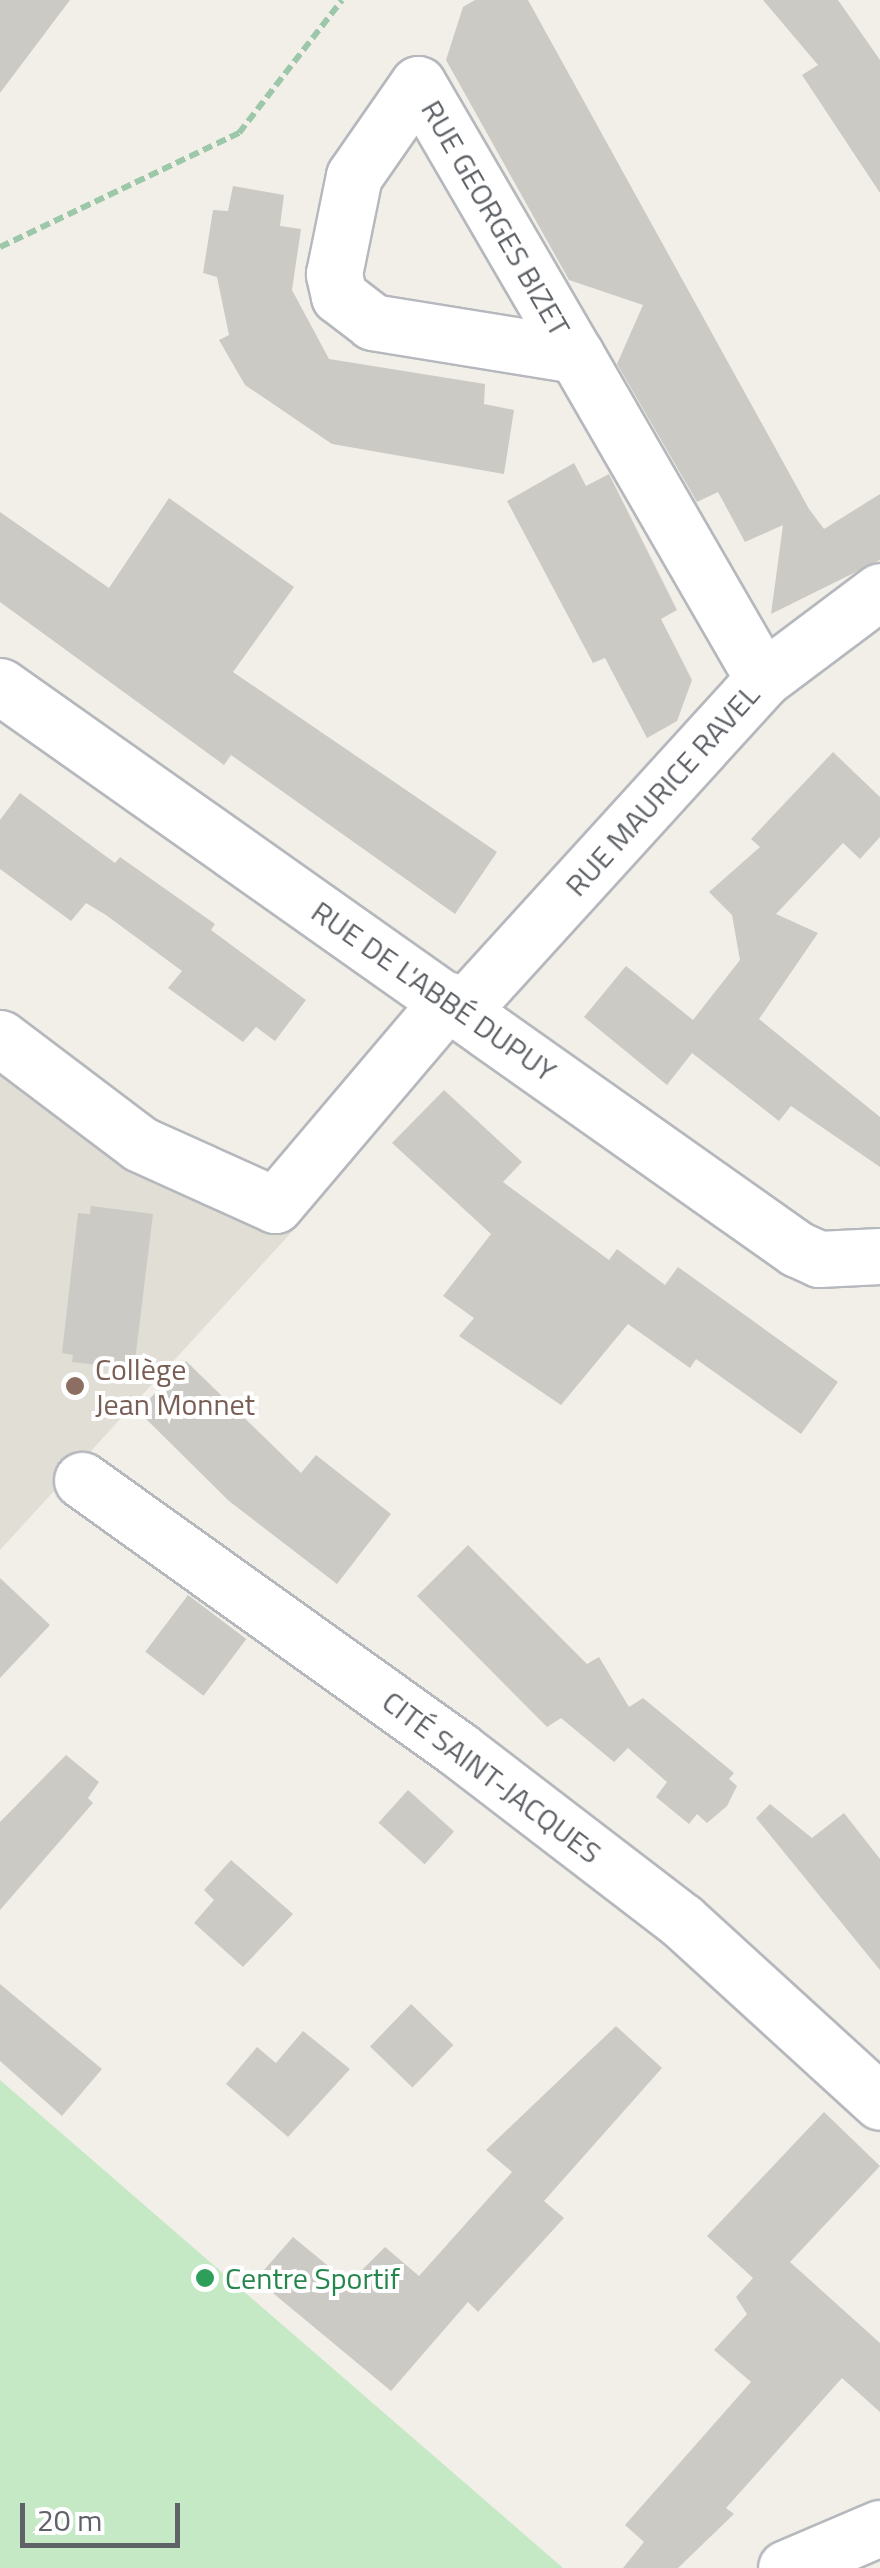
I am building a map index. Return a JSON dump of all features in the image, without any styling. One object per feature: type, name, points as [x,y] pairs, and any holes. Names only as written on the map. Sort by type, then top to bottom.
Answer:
[{"type":"street","name":"RUE GEORGES BIZET","points":[[576,355],[373,322],[340,296],[334,274],[354,176],[418,84],[576,355],[763,679]]},
{"type":"street","name":"RUE MAURICE RAVEL","points":[[0,1038],[140,1144],[276,1205],[455,1005],[763,679],[880,590]]},
{"type":"street","name":"RUE DE L'ABBÉ DUPUY","points":[[0,686],[798,1249],[819,1259],[880,1256]]},
{"type":"street","name":"CITÉ SAINT-JACQUES","points":[[82,1480],[459,1750],[682,1922],[880,2102]]},
{"type":"street","points":[[786,2568],[880,2528]]},
{"type":"path","points":[[0,247],[239,133],[342,0]]},
{"type":"shaded area","name":"Collège Jean Monnet","points":[[0,1008],[300,1223],[0,1550]]},
{"type":"green space","points":[[0,2080],[563,2568],[0,2568]]},
{"type":"building","points":[[0,0],[70,0],[0,93]]},
{"type":"building","points":[[475,0],[528,0],[809,509],[824,529],[880,494],[880,560],[771,614],[783,525],[745,542],[718,492],[697,502],[617,364],[643,305],[569,280],[446,60],[463,7]]},
{"type":"building","points":[[763,0],[838,0],[880,60],[880,193],[802,75],[818,65]]},
{"type":"building","points":[[233,186],[284,195],[280,226],[301,229],[292,290],[329,359],[485,384],[484,404],[514,410],[504,474],[332,444],[245,385],[219,340],[229,335],[217,277],[203,273],[213,210],[228,211]]},
{"type":"building","points":[[574,463],[586,486],[609,474],[677,610],[661,619],[692,680],[677,721],[647,738],[605,658],[593,663],[507,501]]},
{"type":"building","points":[[169,498],[294,587],[233,672],[497,852],[455,914],[231,755],[224,765],[0,602],[0,512],[109,588]]},
{"type":"building","points":[[833,752],[880,797],[880,837],[860,859],[843,843],[776,914],[818,933],[759,1019],[880,1117],[880,1167],[791,1106],[779,1121],[692,1053],[667,1085],[584,1017],[626,966],[693,1020],[740,960],[732,915],[709,892],[760,847],[751,839]]},
{"type":"building","points":[[20,793],[115,863],[120,857],[215,924],[211,930],[306,1000],[275,1041],[256,1027],[243,1042],[168,988],[182,971],[106,915],[86,903],[71,921],[0,869],[0,820]]},
{"type":"building","points":[[444,1090],[522,1162],[503,1182],[609,1260],[617,1249],[665,1285],[678,1267],[838,1382],[801,1434],[696,1359],[690,1368],[628,1324],[561,1405],[459,1336],[474,1318],[443,1296],[491,1234],[392,1143]]},
{"type":"building","points":[[91,1206],[153,1214],[134,1369],[72,1362],[73,1355],[62,1353],[78,1213],[90,1214]]},
{"type":"building","points":[[186,1361],[301,1473],[316,1455],[391,1514],[337,1584],[229,1501],[138,1411]]},
{"type":"building","points":[[468,1545],[587,1664],[599,1657],[629,1707],[643,1698],[734,1773],[729,1779],[737,1786],[727,1806],[707,1823],[697,1814],[689,1824],[656,1797],[667,1782],[628,1748],[614,1762],[561,1718],[547,1727],[417,1596]]},
{"type":"building","points":[[0,1578],[50,1625],[0,1678]]},
{"type":"building","points":[[188,1595],[246,1639],[204,1696],[145,1652]]},
{"type":"building","points":[[66,1755],[99,1782],[88,1798],[93,1803],[0,1910],[0,1822]]},
{"type":"building","points":[[408,1790],[454,1831],[425,1864],[379,1823]]},
{"type":"building","points":[[770,1804],[812,1838],[844,1813],[880,1859],[880,1970],[756,1818]]},
{"type":"building","points":[[231,1860],[293,1914],[243,1967],[194,1923],[214,1900],[204,1890]]},
{"type":"building","points":[[0,1984],[102,2069],[62,2116],[0,2061]]},
{"type":"building","points":[[411,2004],[453,2045],[412,2087],[370,2046]]},
{"type":"building","points":[[616,2026],[662,2068],[544,2201],[564,2218],[478,2312],[468,2302],[391,2391],[256,2279],[293,2237],[349,2283],[385,2247],[419,2276],[512,2172],[486,2150]]},
{"type":"building","points":[[303,2031],[350,2069],[288,2137],[226,2084],[257,2047],[276,2063]]},
{"type":"building","points":[[824,2112],[880,2166],[790,2262],[880,2343],[880,2412],[842,2378],[726,2508],[734,2514],[678,2568],[623,2568],[644,2542],[625,2525],[751,2382],[714,2350],[747,2314],[736,2297],[753,2278],[707,2236]]},
{"type":"place","name":"Collège Jean Monnet","points":[[75,1386]]},
{"type":"place","name":"Centre Sportif","points":[[205,2278]]}]
